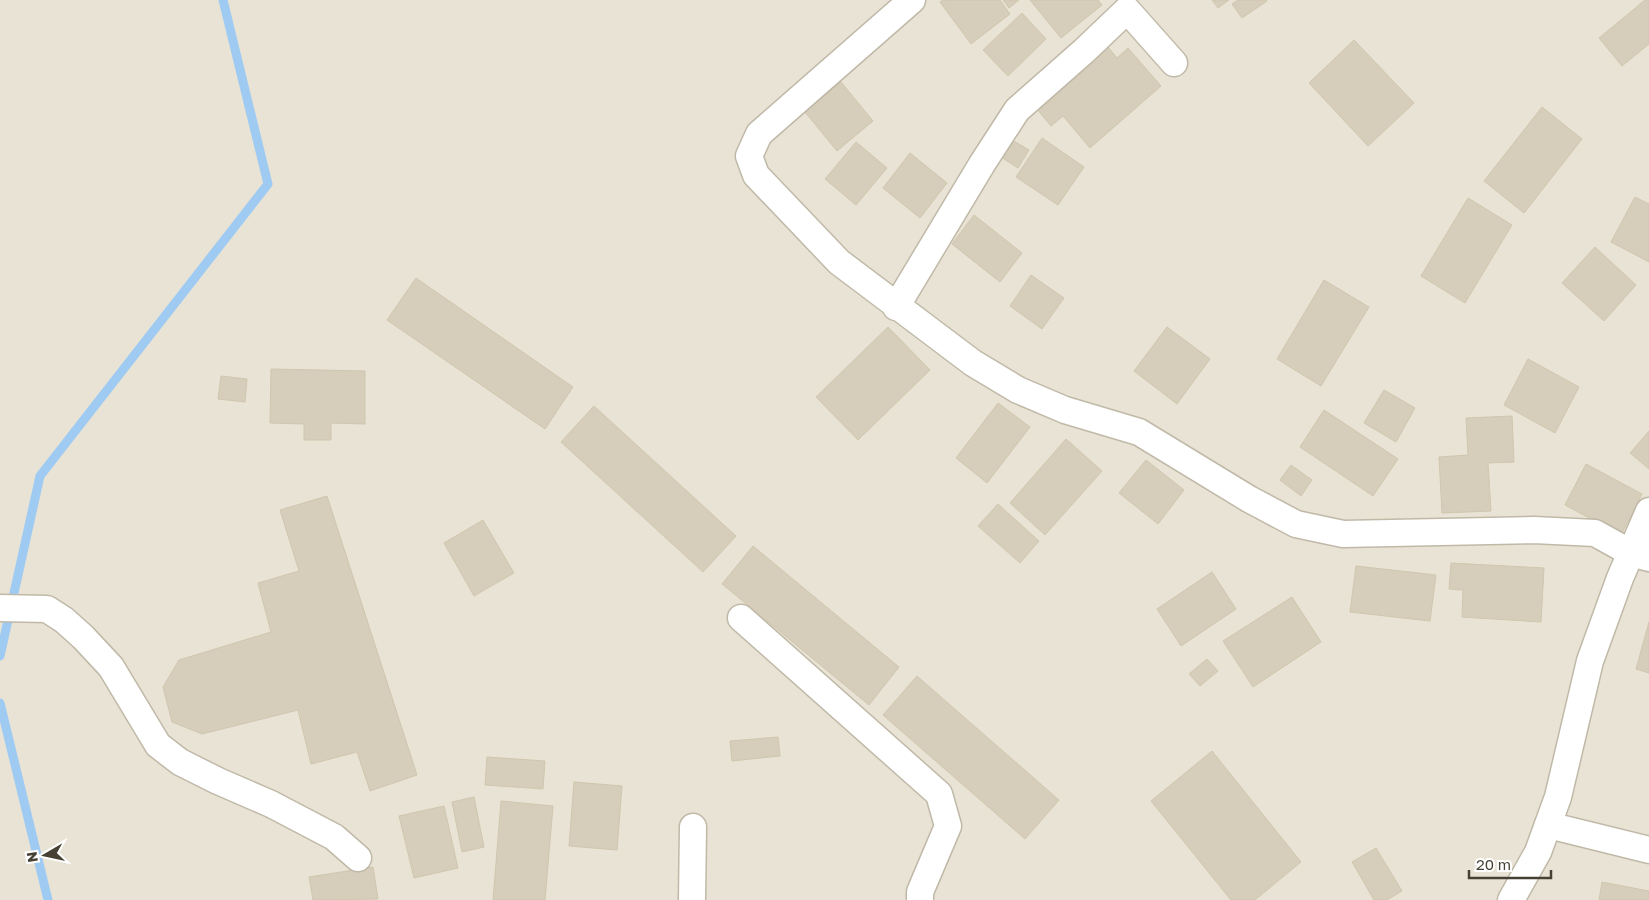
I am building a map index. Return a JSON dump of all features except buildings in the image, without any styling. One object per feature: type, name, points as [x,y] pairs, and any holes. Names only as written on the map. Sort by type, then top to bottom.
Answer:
[{"type":"street","points":[[912,0],[759,134],[749,156],[756,175],[839,262],[896,307],[973,363],[1018,390],[1065,410],[1140,432],[1249,499],[1296,524],[1343,534],[1534,530],[1595,533],[1640,555]]},
{"type":"street","points":[[896,307],[982,164],[1017,110],[1084,51],[1123,5],[1174,63]]},
{"type":"street","points":[[1511,900],[1538,852],[1558,797],[1590,661],[1620,578],[1640,555],[1649,511]]},
{"type":"street","points":[[0,608],[47,609],[64,620],[111,667],[158,745],[180,762],[271,804],[334,837],[358,858]]},
{"type":"street","points":[[741,618],[939,794],[948,826],[920,892],[920,900]]},
{"type":"street","points":[[1548,825],[1649,850]]},
{"type":"street","points":[[692,900],[693,827]]},
{"type":"shaded area","points":[[0,0],[1649,0],[1649,900],[0,900]]},
{"type":"waterway","points":[[0,656],[40,476],[268,184],[223,0]]},
{"type":"waterway","points":[[0,703],[48,900]]}]
